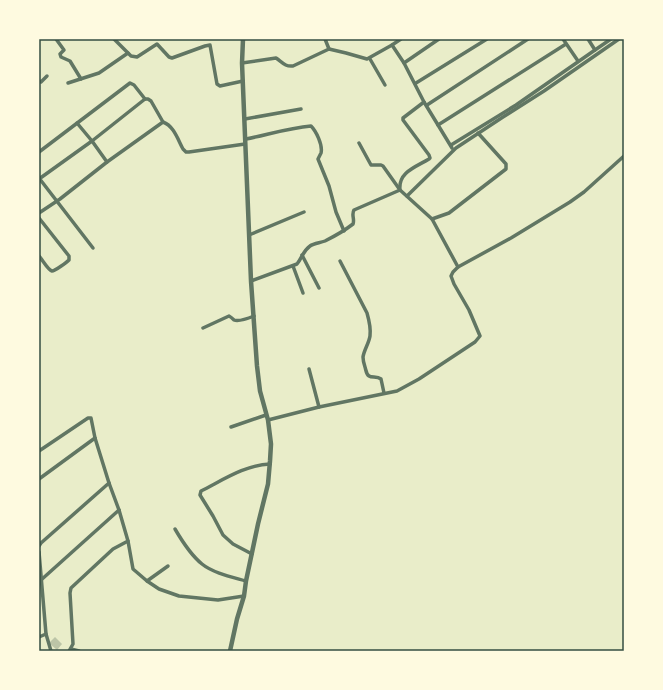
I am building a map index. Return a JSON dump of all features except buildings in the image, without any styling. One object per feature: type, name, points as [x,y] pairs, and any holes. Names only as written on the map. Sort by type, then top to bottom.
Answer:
[{"type":"street","points":[[56,39],[64,50],[60,55],[61,57],[70,61],[81,79]]},
{"type":"street","points":[[114,39],[131,56],[137,58],[157,44],[169,57],[172,58],[210,45],[217,84],[220,86],[243,81]]},
{"type":"street","points":[[230,651],[244,596],[258,524],[268,484],[271,444],[267,418],[260,391],[251,281],[242,63],[243,39]]},
{"type":"street","points":[[325,39],[330,49]]},
{"type":"street","points":[[242,63],[276,58],[285,66],[289,67],[330,49],[366,60],[370,59],[401,39]]},
{"type":"street","points":[[404,63],[440,39]]},
{"type":"street","points":[[478,39],[481,43]]},
{"type":"street","points":[[416,83],[486,39]]},
{"type":"street","points":[[400,190],[401,180],[407,172],[430,158],[430,155],[403,118],[528,39]]},
{"type":"street","points":[[563,39],[578,61]]},
{"type":"street","points":[[588,39],[594,50]]},
{"type":"street","points":[[451,146],[516,104],[611,39]]},
{"type":"street","points":[[407,196],[453,150],[544,91],[617,39]]},
{"type":"street","points":[[438,125],[566,44]]},
{"type":"street","points":[[392,45],[416,83],[426,104],[453,150]]},
{"type":"street","points":[[68,84],[99,73],[128,53]]},
{"type":"street","points":[[370,59],[385,85]]},
{"type":"street","points":[[39,81],[41,82],[47,76]]},
{"type":"street","points":[[39,152],[130,83],[134,85],[145,99],[151,100],[163,122],[168,124],[186,152],[245,142],[282,131],[311,126],[317,134],[320,143],[322,152],[318,159],[330,186],[336,212],[344,230]]},
{"type":"street","points":[[93,248],[39,179],[92,141],[145,99]]},
{"type":"street","points":[[245,119],[301,109]]},
{"type":"street","points":[[39,213],[163,122]]},
{"type":"street","points":[[77,124],[92,141],[107,162]]},
{"type":"street","points":[[432,220],[448,213],[506,169],[506,164],[478,133]]},
{"type":"street","points":[[359,143],[371,165],[383,166],[400,190],[432,220],[458,267]]},
{"type":"street","points":[[231,427],[397,390],[410,384],[469,346],[480,338],[480,336],[469,310],[454,284],[451,276],[453,272],[458,267],[570,202],[584,192],[624,156]]},
{"type":"street","points":[[251,281],[298,263],[302,255],[311,246],[328,240],[353,223],[352,215],[354,210],[400,190]]},
{"type":"street","points":[[249,235],[304,212]]},
{"type":"street","points":[[39,218],[69,256],[68,260],[59,268],[52,271],[39,256]]},
{"type":"street","points":[[302,255],[319,288]]},
{"type":"street","points":[[340,261],[367,313],[369,320],[369,342],[363,357],[366,372],[368,376],[377,377],[380,379],[384,393]]},
{"type":"street","points":[[292,266],[303,293]]},
{"type":"street","points":[[203,328],[229,316],[231,316],[234,320],[238,320],[254,316]]},
{"type":"street","points":[[309,369],[319,407]]},
{"type":"street","points":[[39,452],[89,417],[91,419],[95,438],[128,541],[132,568],[147,581],[162,590],[180,596],[214,600],[244,596]]},
{"type":"street","points":[[39,479],[95,438]]},
{"type":"street","points":[[252,554],[233,544],[224,535],[200,495],[200,492],[243,469],[256,465],[270,464]]},
{"type":"street","points":[[40,545],[109,483]]},
{"type":"street","points":[[41,580],[119,510]]},
{"type":"street","points":[[175,529],[182,540],[203,564],[224,575],[246,581]]},
{"type":"street","points":[[79,651],[70,650],[73,644],[71,588],[113,549],[128,541]]},
{"type":"street","points":[[39,553],[46,634],[51,651]]},
{"type":"street","points":[[147,581],[168,566]]},
{"type":"street","points":[[39,637],[46,634]]}]
